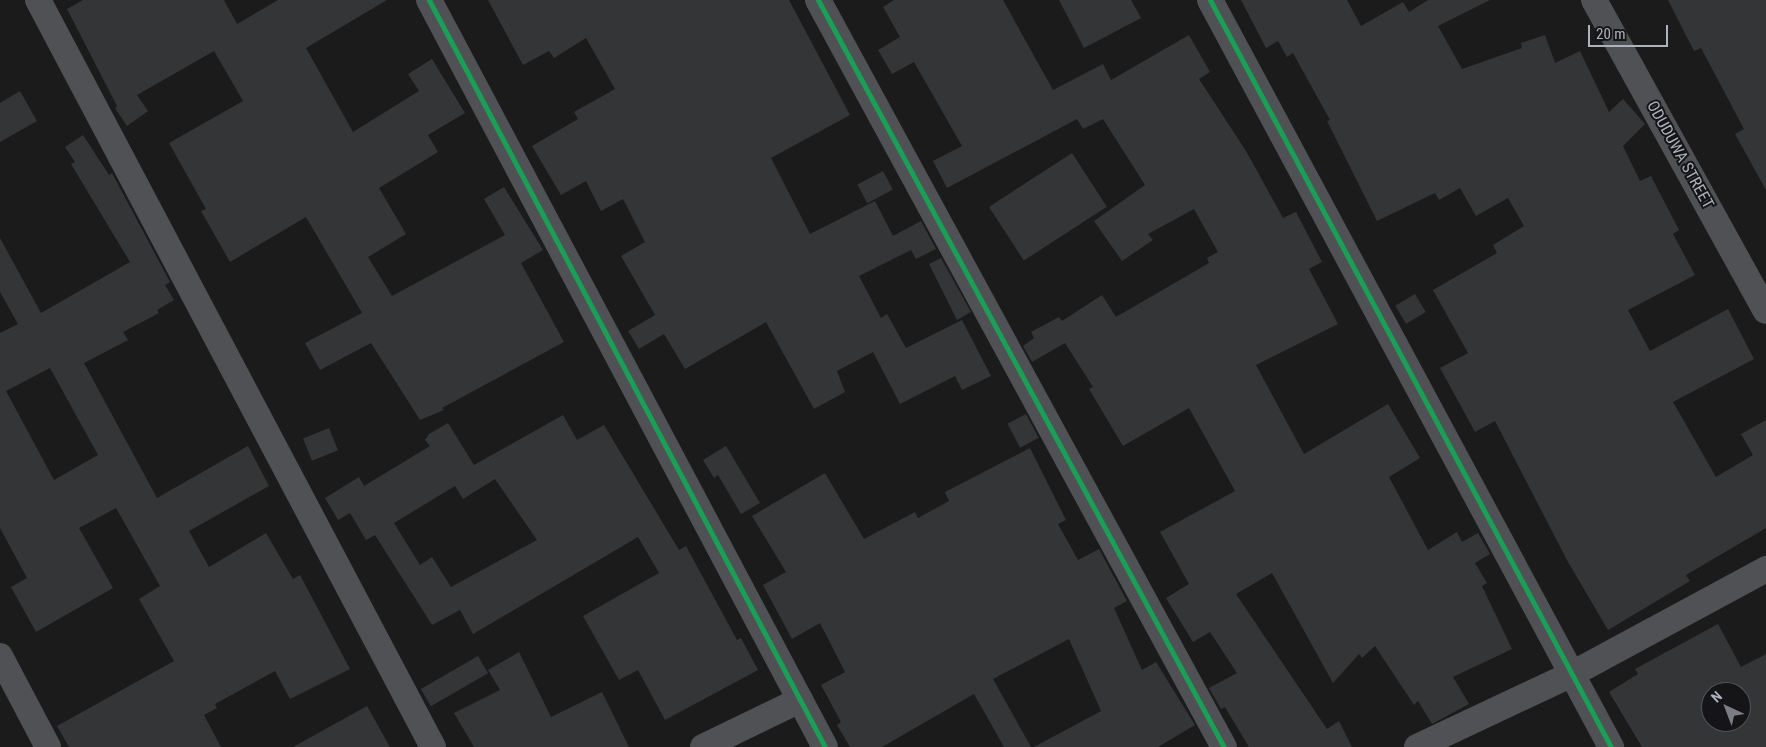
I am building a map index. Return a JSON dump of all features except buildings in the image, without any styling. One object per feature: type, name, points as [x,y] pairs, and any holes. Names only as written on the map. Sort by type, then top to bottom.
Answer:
[{"type":"street","points":[[38,0],[433,747]]},
{"type":"street","points":[[429,0],[825,747]]},
{"type":"street","points":[[818,0],[1224,747]]},
{"type":"street","points":[[1210,0],[1611,747]]},
{"type":"street","name":"ODUDUWA STREET","points":[[1594,0],[1766,311]]},
{"type":"street","points":[[1417,747],[1572,674],[1766,569]]},
{"type":"street","points":[[0,656],[8,690],[48,747]]},
{"type":"street","points":[[703,747],[800,700]]},
{"type":"cycle path","points":[[429,0],[825,747]]},
{"type":"cycle path","points":[[818,0],[1224,747]]},
{"type":"cycle path","points":[[1210,0],[1611,747]]}]
